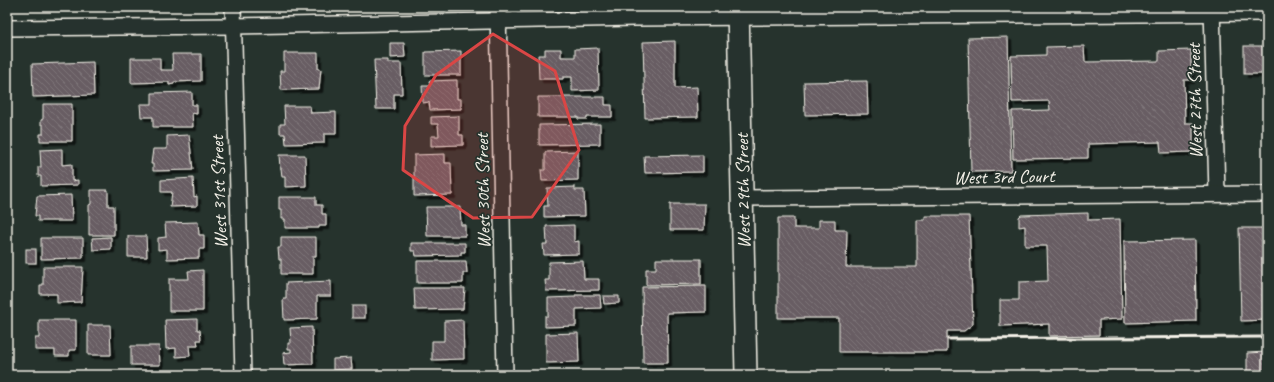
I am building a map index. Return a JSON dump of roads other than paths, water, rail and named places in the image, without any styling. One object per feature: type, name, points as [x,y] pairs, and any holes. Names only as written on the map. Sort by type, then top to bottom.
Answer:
[{"type":"street","name":"West 31st Street","points":[[233,7],[243,375]]},
{"type":"street","points":[[7,28],[233,26],[498,13],[1212,10],[1267,13]]},
{"type":"street","name":"West 27th Street","points":[[1212,10],[1217,194]]},
{"type":"street","name":"West 30th Street","points":[[498,13],[505,375]]},
{"type":"street","name":"West 29th Street","points":[[738,13],[746,375]]},
{"type":"street","name":"West 3rd Court","points":[[742,198],[1267,194]]},
{"type":"railway","points":[[948,339],[1267,337]]}]
